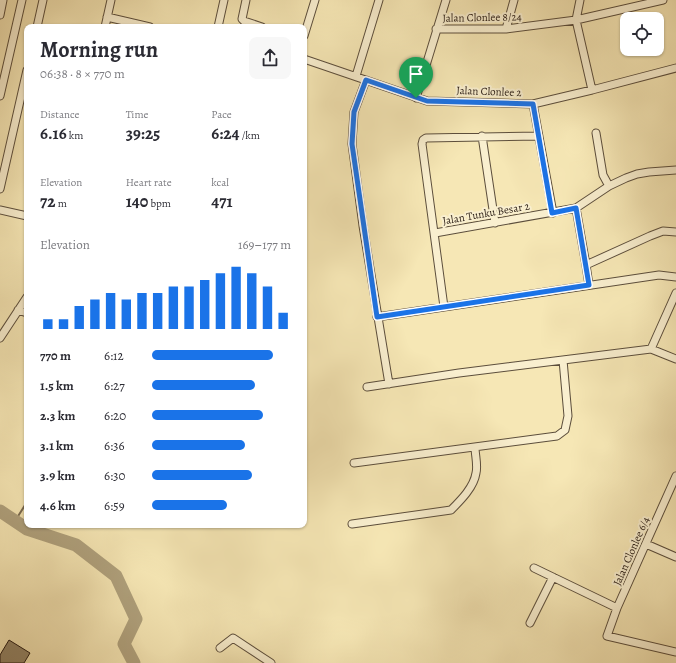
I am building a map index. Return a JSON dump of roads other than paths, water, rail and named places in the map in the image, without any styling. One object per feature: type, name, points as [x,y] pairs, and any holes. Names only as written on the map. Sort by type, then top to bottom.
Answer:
[{"type":"street","points":[[0,15],[3,0]]},
{"type":"street","points":[[0,96],[22,0]]},
{"type":"street","points":[[38,24],[43,0]]},
{"type":"street","points":[[105,24],[111,0]]},
{"type":"street","points":[[219,24],[224,0]]},
{"type":"street","points":[[246,0],[242,19],[253,24]]},
{"type":"street","points":[[307,26],[315,0]]},
{"type":"street","points":[[356,76],[379,0]]},
{"type":"street","points":[[416,98],[436,28],[446,0]]},
{"type":"street","points":[[506,30],[514,0]]},
{"type":"street","points":[[580,0],[576,20],[592,90]]},
{"type":"street","name":"Jalan Clonlee 8/24","points":[[436,28],[506,30],[576,20],[663,0]]},
{"type":"street","points":[[107,17],[137,24]]},
{"type":"street","name":"Jalan Clonlee 2","points":[[307,60],[427,101],[533,104],[676,68]]},
{"type":"street","points":[[366,80],[354,112],[352,144],[377,317],[389,384]]},
{"type":"street","points":[[0,189],[24,83]]},
{"type":"street","points":[[533,104],[552,213]]},
{"type":"street","points":[[596,133],[603,175],[609,186]]},
{"type":"street","points":[[444,307],[422,144],[423,140],[426,138],[482,136],[539,136]]},
{"type":"street","points":[[482,136],[495,223]]},
{"type":"street","name":"Jalan Tunku Besar 2","points":[[435,233],[576,208],[609,186],[626,178],[637,174],[676,170]]},
{"type":"street","points":[[576,208],[589,285]]},
{"type":"street","points":[[0,210],[24,215]]},
{"type":"street","points":[[586,264],[663,231],[676,232]]},
{"type":"street","points":[[377,317],[659,275],[676,277]]},
{"type":"street","points":[[651,349],[676,293]]},
{"type":"street","points":[[0,338],[24,301]]},
{"type":"street","points":[[18,310],[24,312]]},
{"type":"street","points":[[367,387],[651,349],[676,359]]},
{"type":"street","points":[[354,463],[557,436],[565,430],[568,416],[564,360]]},
{"type":"street","points":[[352,524],[451,510],[473,482],[476,472],[475,447]]},
{"type":"street","name":"Jalan Clonlee 6/4","points":[[676,476],[617,608],[607,636],[676,652]]},
{"type":"street","points":[[646,544],[676,557]]},
{"type":"street","points":[[534,568],[617,608]]},
{"type":"street","points":[[530,623],[552,577]]},
{"type":"street","points":[[220,648],[233,638],[270,663]]},
{"type":"waterway","points":[[15,521],[24,507]]},
{"type":"waterway","points":[[0,511],[24,527]]},
{"type":"waterway","points":[[26,528],[76,545],[116,576],[136,619],[124,644],[134,663]]}]
